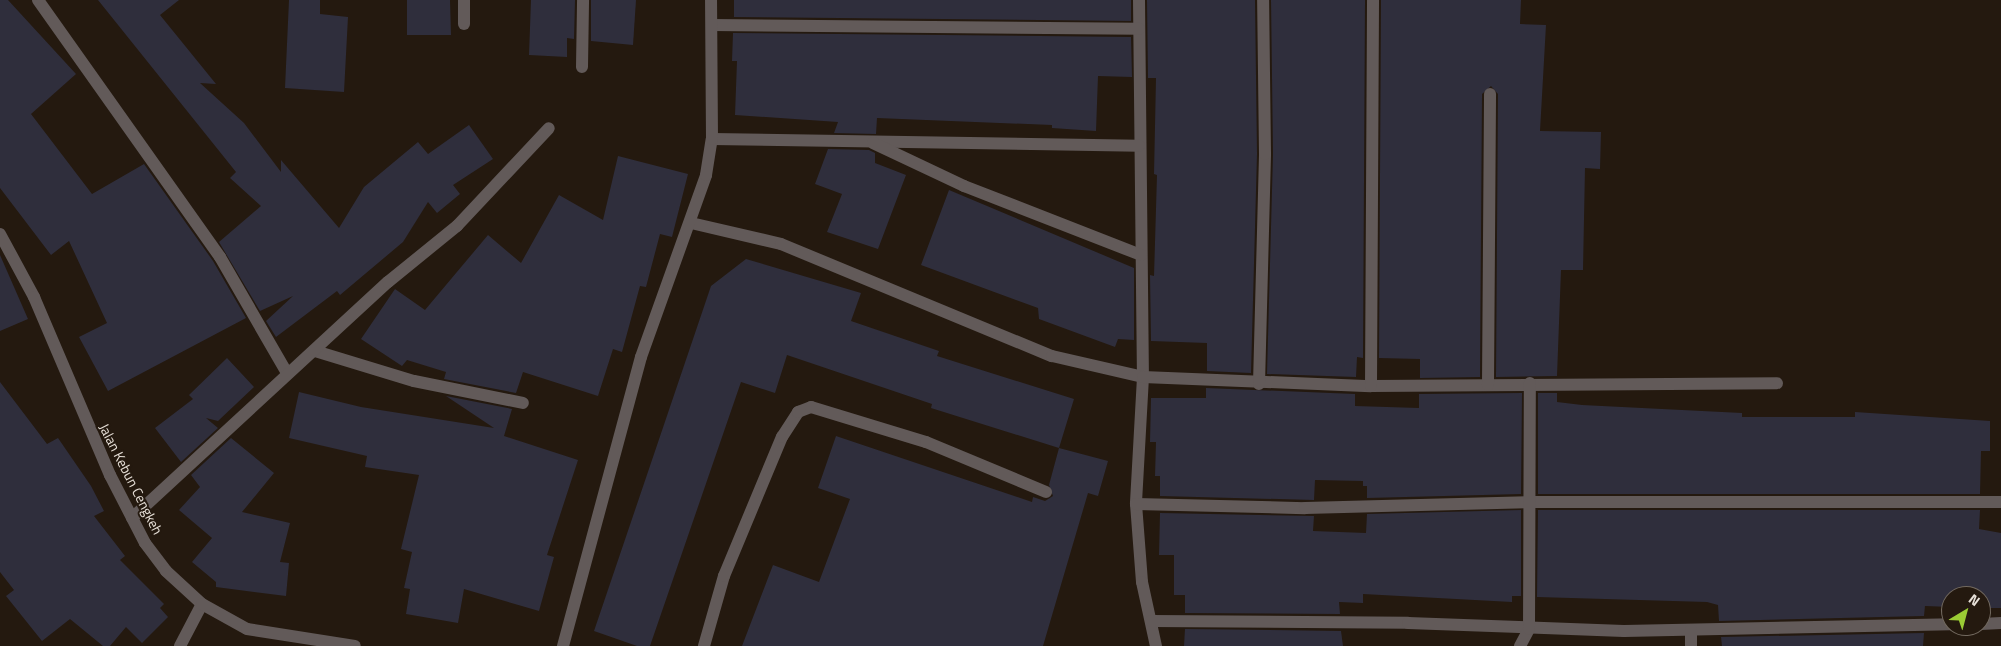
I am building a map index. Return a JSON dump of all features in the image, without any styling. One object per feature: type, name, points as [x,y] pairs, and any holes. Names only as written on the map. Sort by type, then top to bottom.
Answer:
[{"type":"street","points":[[38,0],[220,257],[287,373]]},
{"type":"street","points":[[464,0],[464,24]]},
{"type":"street","points":[[582,67],[583,0]]},
{"type":"street","points":[[563,646],[641,357],[691,223],[706,175],[712,139],[711,0]]},
{"type":"street","points":[[1139,0],[1139,146],[1143,377],[1136,504],[1142,582],[1156,646]]},
{"type":"street","points":[[1259,384],[1264,154],[1263,0]]},
{"type":"street","points":[[1371,386],[1373,0]]},
{"type":"street","points":[[712,25],[1139,29]]},
{"type":"street","points":[[1488,385],[1490,94]]},
{"type":"street","points":[[132,518],[287,373],[316,350],[388,282],[457,226],[549,128]]},
{"type":"street","points":[[712,139],[1139,146]]},
{"type":"street","points":[[868,141],[964,186],[1141,255]]},
{"type":"street","points":[[691,223],[781,244],[1052,356],[1143,377],[1259,384],[1371,386],[1530,383],[1777,383]]},
{"type":"street","name":"Jalan Kebun Cengkeh","points":[[0,234],[34,297],[72,392],[132,518],[166,571],[202,604],[247,629],[354,646]]},
{"type":"street","points":[[316,350],[414,381],[523,404]]},
{"type":"street","points":[[1520,646],[1529,629],[1530,383]]},
{"type":"street","points":[[704,646],[724,576],[782,437],[798,412],[811,406],[926,442],[1046,492]]},
{"type":"street","points":[[1136,504],[1305,508],[1530,502],[2001,502]]},
{"type":"street","points":[[180,646],[202,604]]},
{"type":"street","points":[[1150,621],[1408,623],[1529,629],[1691,630],[1941,624]]},
{"type":"street","points":[[1691,630],[1691,646]]},
{"type":"building","points":[[0,0],[8,0],[76,74],[31,114],[92,194],[144,164],[213,261],[246,318],[108,391],[79,337],[107,323],[69,241],[51,255],[0,188]]},
{"type":"building","points":[[98,0],[179,0],[160,15],[216,84],[200,83],[244,123],[281,172],[281,160],[339,228],[364,187],[418,142],[428,154],[469,125],[493,159],[453,185],[460,194],[437,213],[428,202],[403,242],[340,295],[337,291],[276,337],[266,321],[293,296],[260,311],[219,242],[261,206],[230,178],[236,172]]},
{"type":"building","points":[[289,0],[320,0],[320,14],[348,17],[344,92],[285,88]]},
{"type":"building","points":[[407,0],[450,0],[451,35],[407,35]]},
{"type":"building","points":[[531,0],[575,0],[574,39],[567,38],[567,57],[529,55]]},
{"type":"building","points":[[591,0],[636,0],[633,45],[591,41]]},
{"type":"building","points":[[734,0],[1131,0],[1131,21],[734,17]]},
{"type":"building","points":[[1147,0],[1255,0],[1257,154],[1251,373],[1207,371],[1207,343],[1151,341],[1150,275],[1154,276],[1157,175],[1154,174],[1156,78],[1148,78]]},
{"type":"building","points":[[1271,0],[1365,0],[1363,358],[1357,357],[1356,377],[1267,374],[1273,154]]},
{"type":"building","points":[[1381,0],[1521,0],[1520,24],[1546,25],[1540,131],[1601,132],[1600,169],[1585,168],[1583,270],[1561,270],[1557,376],[1496,377],[1498,94],[1491,86],[1482,94],[1480,377],[1420,378],[1420,359],[1379,358]]},
{"type":"building","points":[[733,33],[1131,37],[1132,77],[1098,76],[1096,131],[1052,128],[1052,125],[877,118],[876,134],[834,133],[838,122],[735,115],[737,61],[732,61]]},
{"type":"building","points":[[828,149],[869,150],[875,153],[875,163],[906,175],[878,249],[827,232],[842,194],[815,184]]},
{"type":"building","points":[[618,156],[688,174],[672,237],[660,234],[646,287],[640,286],[622,352],[613,349],[598,396],[523,372],[516,393],[444,379],[446,372],[407,360],[402,366],[361,339],[395,289],[425,310],[488,235],[521,263],[559,195],[603,220]]},
{"type":"building","points":[[949,190],[1134,268],[1134,340],[1118,339],[1115,347],[1039,319],[1038,308],[921,265]]},
{"type":"building","points":[[0,255],[28,319],[0,331]]},
{"type":"building","points":[[746,259],[861,293],[851,321],[939,351],[937,356],[1074,399],[1059,448],[931,408],[932,404],[787,355],[775,393],[741,382],[650,646],[637,646],[594,631],[711,286]]},
{"type":"building","points":[[227,358],[254,387],[218,421],[206,418],[218,428],[181,462],[155,428],[193,399],[189,395]]},
{"type":"building","points":[[0,382],[47,444],[58,438],[91,486],[104,511],[94,516],[125,556],[120,560],[164,604],[160,608],[168,617],[142,643],[126,627],[110,646],[103,646],[70,619],[42,641],[6,596],[14,590],[0,572]]},
{"type":"building","points":[[1206,388],[1355,394],[1355,406],[1419,408],[1419,394],[1522,393],[1521,494],[1367,498],[1367,486],[1363,486],[1363,481],[1315,480],[1314,500],[1160,496],[1160,476],[1155,476],[1156,442],[1150,442],[1151,398],[1206,398]]},
{"type":"building","points":[[299,392],[361,407],[494,428],[446,396],[512,409],[504,436],[578,460],[547,555],[554,557],[539,611],[464,589],[458,623],[406,614],[410,589],[404,588],[412,552],[401,549],[419,475],[365,467],[367,456],[289,438]]},
{"type":"building","points":[[1538,393],[1557,393],[1557,402],[1582,405],[1742,413],[1742,417],[1855,417],[1855,412],[1990,421],[1990,451],[1981,451],[1980,494],[1538,494]]},
{"type":"building","points":[[836,436],[1032,502],[1033,497],[1045,501],[1053,496],[1049,485],[1059,448],[1108,461],[1098,496],[1088,493],[1043,646],[742,646],[773,565],[819,582],[850,499],[818,488]]},
{"type":"building","points":[[231,438],[274,473],[242,512],[290,523],[280,562],[289,563],[286,596],[216,587],[216,582],[192,562],[212,538],[179,510],[200,487],[191,475]]},
{"type":"building","points":[[1521,510],[1521,596],[1512,596],[1512,602],[1363,594],[1363,603],[1339,602],[1340,614],[1185,613],[1185,595],[1174,595],[1174,555],[1159,555],[1160,513],[1314,516],[1313,531],[1366,533],[1367,514]]},
{"type":"building","points":[[1538,510],[1980,510],[1979,529],[2001,533],[2001,608],[1991,608],[1991,586],[1941,586],[1941,607],[1925,606],[1924,616],[1719,621],[1718,605],[1707,602],[1537,597]]},
{"type":"building","points":[[1185,629],[1341,631],[1343,646],[1184,646]]},
{"type":"building","points":[[1924,633],[1923,646],[1722,646],[1721,637]]}]
